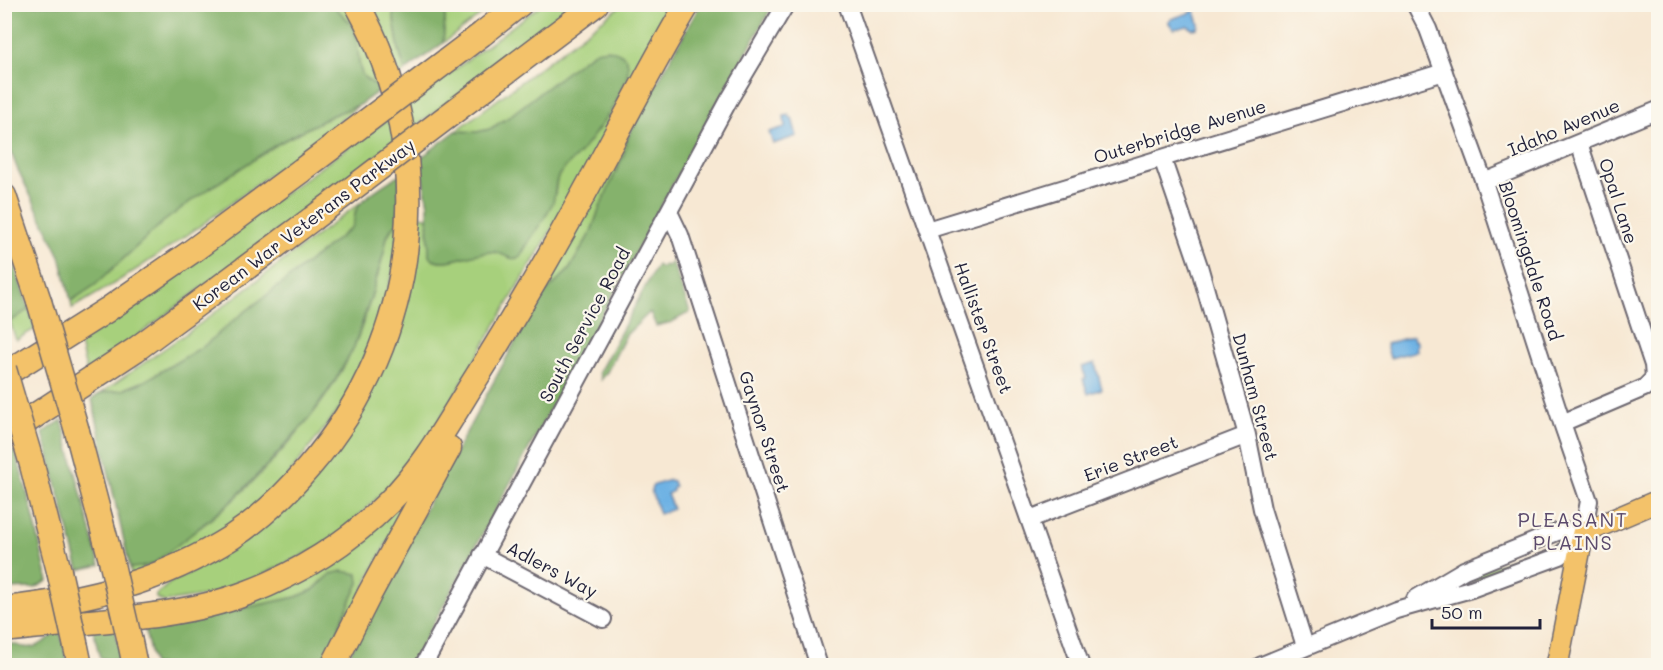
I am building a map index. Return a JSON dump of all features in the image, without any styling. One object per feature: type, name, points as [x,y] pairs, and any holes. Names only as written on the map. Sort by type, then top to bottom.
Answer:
[{"type":"highway","points":[[4,609],[87,597],[132,585],[174,569],[213,548],[251,523],[299,479],[328,444],[356,400],[378,356],[394,311],[404,259],[408,195],[405,147],[396,98],[382,58],[357,4]]},
{"type":"highway","points":[[4,375],[107,310],[191,252],[520,4]]},
{"type":"highway","name":"Korean War Veterans Parkway","points":[[4,436],[135,350],[596,4]]},
{"type":"highway","points":[[4,630],[143,616],[196,608],[246,594],[319,558],[361,527],[413,475],[434,446],[510,325],[688,4]]},
{"type":"highway","points":[[4,196],[39,301],[77,431],[111,560],[135,666]]},
{"type":"highway","points":[[4,363],[107,310]]},
{"type":"highway","points":[[333,666],[370,592],[488,377],[510,325]]},
{"type":"highway","points":[[4,369],[31,461],[78,656]]},
{"type":"main road","points":[[1557,666],[1583,534],[1659,501]]},
{"type":"street","name":"South Service Road","points":[[423,666],[746,70],[786,4]]},
{"type":"street","name":"Hallister Street","points":[[847,4],[1081,666]]},
{"type":"street","name":"Bloomingdale Road","points":[[1415,4],[1428,28],[1484,182],[1589,501],[1583,534]]},
{"type":"street","name":"Outerbridge Avenue","points":[[927,230],[1444,72]]},
{"type":"street","name":"Idaho Avenue","points":[[1484,182],[1659,110]]},
{"type":"street","name":"Opal Lane","points":[[1562,423],[1644,388],[1654,378],[1653,365],[1579,143]]},
{"type":"street","name":"Dunham Street","points":[[1162,158],[1199,266],[1246,435],[1262,509],[1305,646]]},
{"type":"street","name":"Gaynor Street","points":[[669,212],[680,235],[819,666]]},
{"type":"street","name":"Erie Street","points":[[1030,519],[1246,435]]},
{"type":"street","points":[[1260,666],[1396,610],[1470,589],[1560,556],[1583,534]]},
{"type":"street","name":"Adlers Way","points":[[482,555],[603,618]]},
{"type":"green space","points":[[5,5],[333,5],[353,26],[362,74],[380,90],[359,105],[333,115],[279,143],[195,198],[163,222],[95,285],[71,301],[60,256],[17,168],[5,136]]},
{"type":"green space","points":[[333,5],[347,5],[366,39],[380,90],[361,73],[352,25]]},
{"type":"green space","points":[[368,5],[391,5],[392,7],[405,71],[399,76]]},
{"type":"green space","points":[[391,5],[446,5],[443,43],[405,71],[399,50]]},
{"type":"green space","points":[[446,5],[494,5],[443,43]]},
{"type":"green space","points":[[541,5],[579,5],[412,129],[406,106]]},
{"type":"green space","points":[[622,5],[682,5],[414,463],[331,542],[224,593],[164,602],[156,598],[156,595],[171,582],[210,562],[270,519],[405,309],[414,263],[418,216],[428,217],[429,256],[433,259],[448,261],[488,252],[520,257],[555,195],[557,178],[579,154],[585,58],[490,129],[477,132],[456,131]]},
{"type":"green space","points":[[700,5],[773,5],[411,665],[344,666],[402,552],[537,301],[569,270],[591,232],[624,154],[629,134]]},
{"type":"green space","points":[[607,49],[620,54],[627,61],[624,85],[595,134],[559,175],[550,209],[520,257],[510,258],[494,252],[486,252],[442,261],[429,256],[428,204],[419,159],[456,131],[477,132],[490,129],[585,58],[596,51]]},
{"type":"green space","points":[[359,105],[203,224],[155,257],[72,308],[71,301],[95,285],[163,222],[195,198],[279,143],[333,115]]},
{"type":"green space","points":[[391,117],[396,141],[87,374],[79,340]]},
{"type":"green space","points":[[629,134],[624,154],[591,232],[569,270],[537,301]]},
{"type":"green space","points":[[400,174],[398,223],[387,237],[371,297],[354,347],[335,381],[311,416],[232,501],[153,564],[130,568],[92,399],[101,393],[122,390],[145,381],[204,346],[352,227],[356,210],[365,198]]},
{"type":"green space","points":[[361,202],[355,212],[352,227],[204,346],[145,381],[122,390],[101,393],[201,323]]},
{"type":"green space","points":[[398,223],[397,260],[356,387],[278,489],[213,539],[133,578],[130,568],[149,562],[167,551],[244,490],[278,455],[316,410],[340,374],[354,347],[370,302],[387,238]]},
{"type":"green space","points":[[4,234],[29,309],[10,322],[5,303]]},
{"type":"green space","points":[[672,262],[690,312],[672,322],[656,326],[650,312],[626,335],[601,380],[599,372],[657,265],[661,268]]},
{"type":"green space","points":[[29,309],[35,329],[16,340],[10,322]]},
{"type":"green space","points":[[62,420],[100,565],[79,570],[43,433]]},
{"type":"green space","points":[[15,450],[32,510],[48,581],[35,588],[5,589],[5,456]]},
{"type":"green space","points":[[421,475],[333,649],[341,622],[359,583],[322,581],[313,590],[296,597],[217,614],[248,600]]},
{"type":"green space","points":[[1559,544],[1561,548],[1467,583],[1467,577]]},
{"type":"green space","points":[[342,571],[358,574],[359,583],[341,622],[326,665],[153,665],[143,622],[217,614],[296,597],[313,590],[331,574]]},
{"type":"green space","points":[[114,625],[123,665],[100,658],[92,626]]},
{"type":"green space","points":[[60,630],[68,665],[5,665],[4,644],[34,647]]},
{"type":"water","points":[[1195,11],[1198,28],[1193,29],[1188,26],[1174,29],[1168,22],[1171,19]]},
{"type":"water","points":[[789,115],[797,136],[773,144],[769,132],[785,127],[784,116]]},
{"type":"water","points":[[1413,336],[1418,345],[1416,346],[1417,351],[1390,358],[1386,344]]},
{"type":"water","points":[[1095,363],[1102,389],[1088,394],[1082,367]]},
{"type":"water","points":[[669,480],[673,481],[675,487],[667,494],[673,509],[659,514],[651,490],[652,486]]},
{"type":"district","name":"PLEASANT PLAINS","points":[[1573,532]]}]
